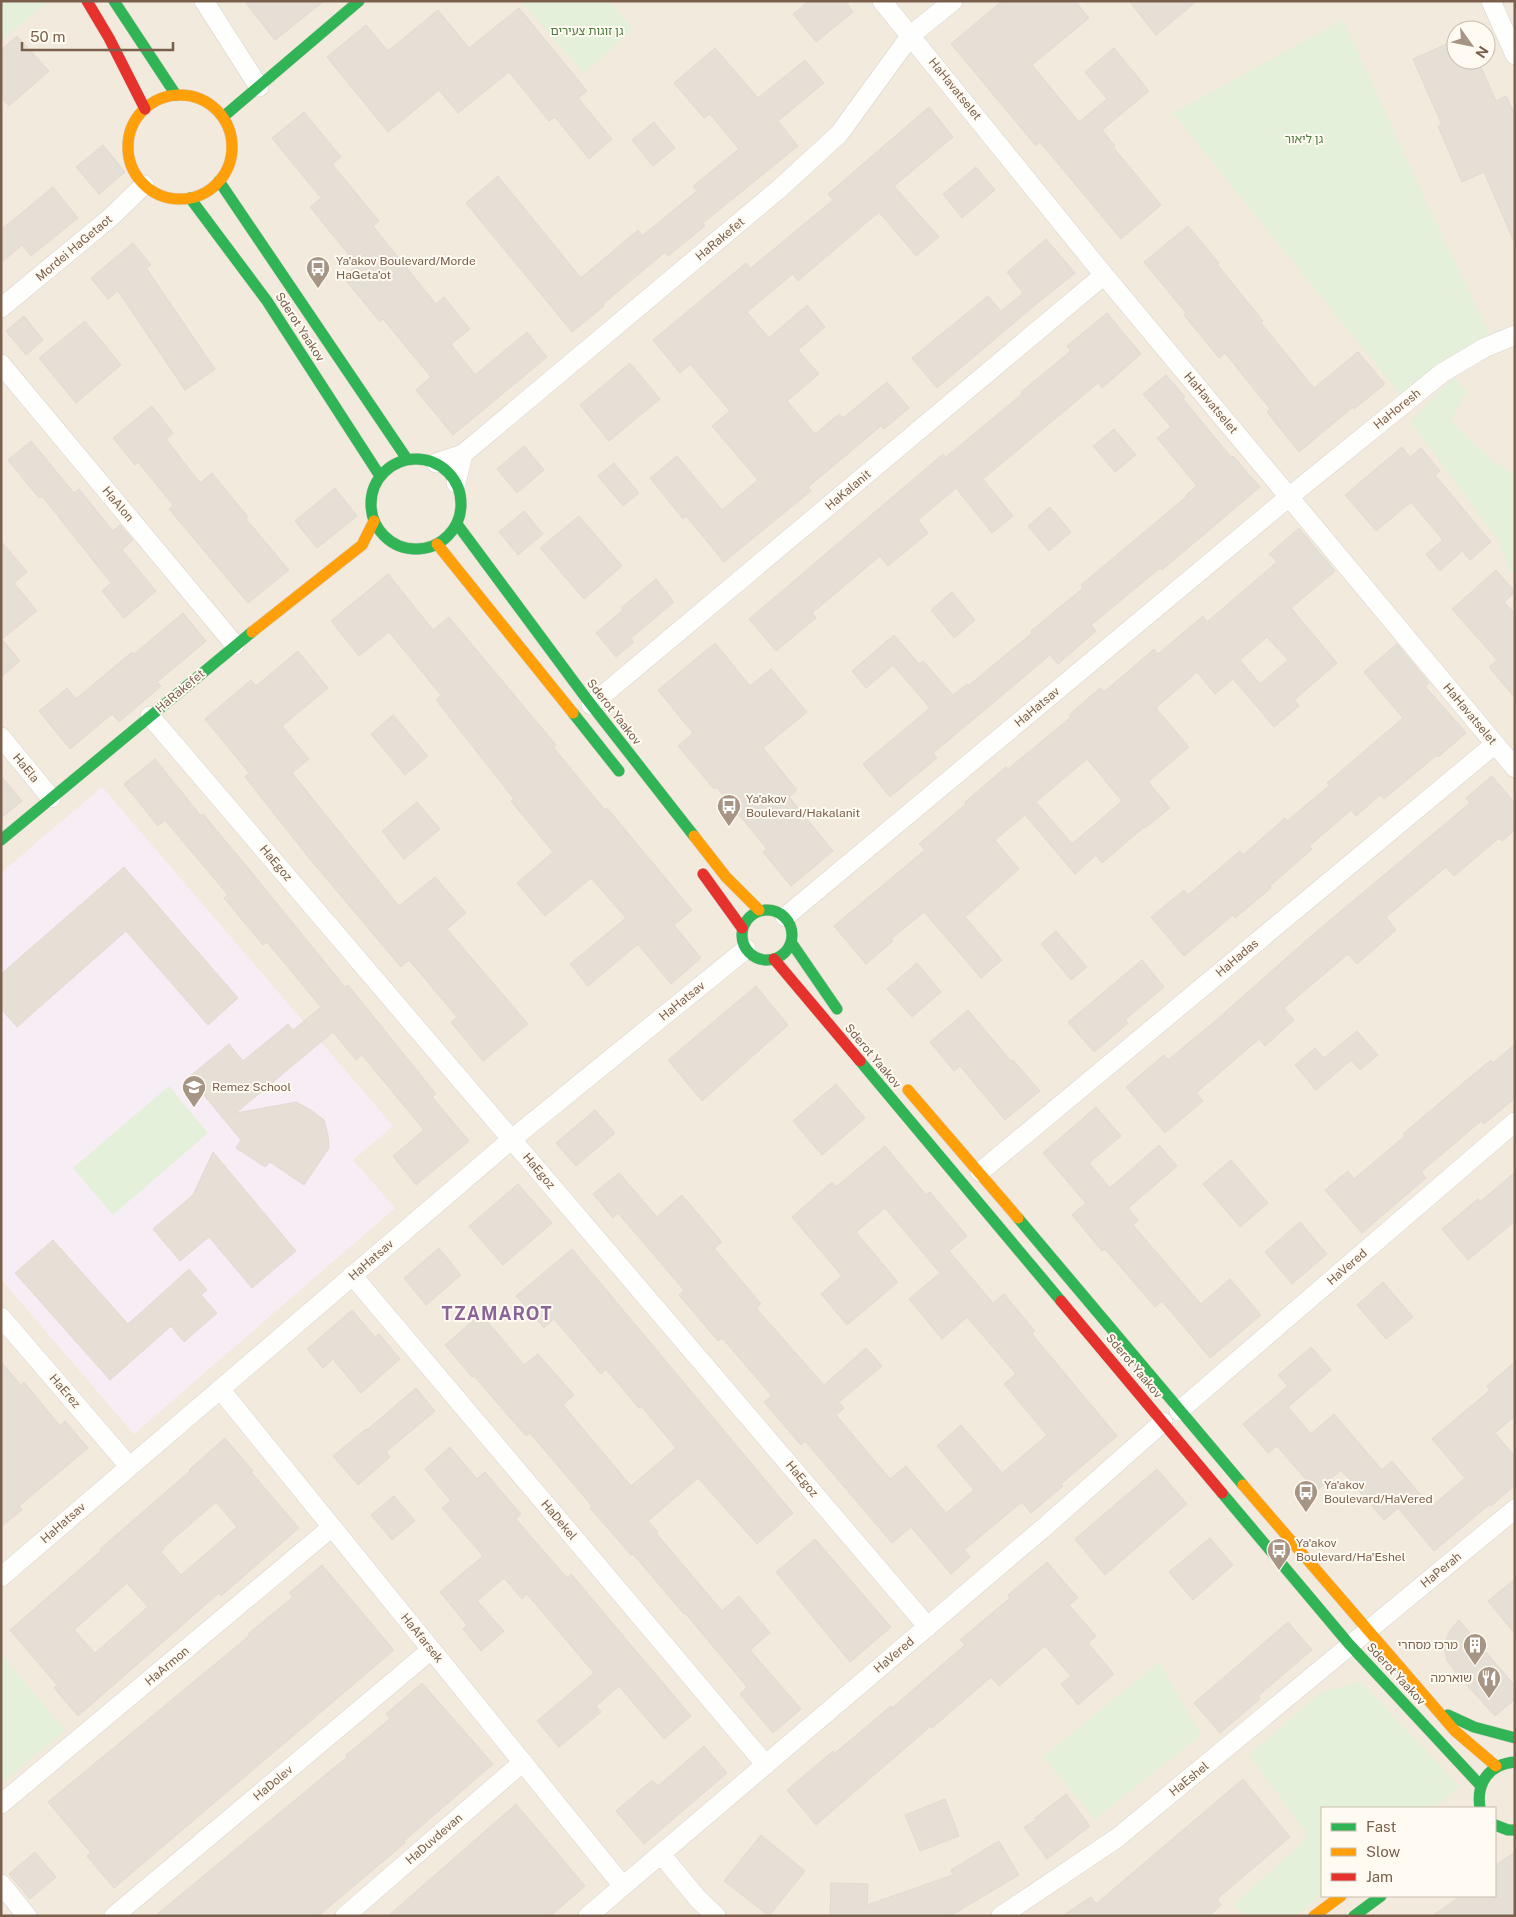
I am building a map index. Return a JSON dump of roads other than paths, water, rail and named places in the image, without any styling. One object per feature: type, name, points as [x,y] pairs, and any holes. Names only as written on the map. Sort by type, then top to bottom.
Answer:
[{"type":"street","points":[[87,1],[145,108]]},
{"type":"street","points":[[114,1],[176,95]]},
{"type":"street","points":[[204,1],[259,86]]},
{"type":"street","points":[[223,117],[359,1]]},
{"type":"street","name":"HaHavatselet","points":[[882,1],[1104,275],[1515,768]]},
{"type":"street","name":"HaRakefet","points":[[436,463],[463,454],[779,190],[839,134],[911,35],[953,1]]},
{"type":"street","points":[[1492,1],[1515,55]]},
{"type":"street","points":[[176,95],[202,100],[214,107],[223,117],[230,133],[232,150],[228,167],[219,181],[206,192],[190,198],[173,199],[157,194],[144,185],[133,171],[128,155],[128,138],[134,122],[145,108],[159,99],[176,95]]},
{"type":"street","name":"Sderot Yaakov","points":[[219,181],[407,459]]},
{"type":"street","name":"Mordei HaGetaot","points":[[1,308],[111,217],[144,185]]},
{"type":"street","name":"Sderot Yaakov","points":[[190,198],[267,301],[380,476]]},
{"type":"street","name":"HaKalanit","points":[[591,705],[1104,275]]},
{"type":"street","name":"HaHoresh","points":[[1289,497],[1442,373],[1484,348],[1515,335]]},
{"type":"street","name":"HaAlon","points":[[1,364],[235,645]]},
{"type":"street","points":[[456,483],[463,454]]},
{"type":"street","points":[[407,459],[422,459],[436,463],[448,471],[456,483],[461,496],[461,510],[457,524],[449,536],[437,544],[424,549],[409,549],[394,544],[382,534],[374,521],[370,506],[373,490],[380,476],[392,465],[407,459]]},
{"type":"street","name":"HaHatsav","points":[[785,917],[1289,497]]},
{"type":"street","name":"HaRakefet","points":[[1,840],[235,645],[362,545],[374,521]]},
{"type":"street","name":"Sderot Yaakov","points":[[457,524],[591,705],[726,877],[759,910]]},
{"type":"street","name":"HaRakefet","points":[[362,545],[388,539]]},
{"type":"street","points":[[437,544],[626,779]]},
{"type":"street","name":"HaEgoz","points":[[150,716],[928,1627]]},
{"type":"street","name":"HaEla","points":[[1,737],[52,798]]},
{"type":"street","name":"HaHadas","points":[[980,1172],[1495,744]]},
{"type":"street","points":[[694,863],[742,928]]},
{"type":"street","points":[[759,910],[773,910],[785,917],[792,929],[791,942],[787,950],[774,959],[766,960],[758,959],[746,949],[741,935],[746,920],[759,910]]},
{"type":"street","name":"Sderot Yaakov","points":[[791,942],[834,1006],[847,1021]]},
{"type":"street","name":"HaHatsav","points":[[1,1577],[512,1139],[746,949]]},
{"type":"street","name":"Sderot Yaakov","points":[[774,959],[1350,1644],[1480,1785]]},
{"type":"street","name":"Sderot Yaakov","points":[[898,1078],[980,1172],[1179,1411],[1367,1630],[1455,1731],[1496,1766]]},
{"type":"street","name":"HaVered","points":[[1179,1411],[1515,1122]]},
{"type":"street","name":"HaDekel","points":[[352,1275],[766,1765]]},
{"type":"street","name":"HaErez","points":[[1,1317],[129,1466]]},
{"type":"street","name":"HaAfarsek","points":[[220,1389],[623,1886]]},
{"type":"street","name":"HaVered","points":[[588,1916],[1048,1524],[1163,1422]]},
{"type":"street","name":"HaPerah","points":[[1367,1630],[1515,1509]]},
{"type":"street","name":"HaArmon","points":[[1,1804],[332,1527]]},
{"type":"street","name":"HaEshel","points":[[1001,1916],[1117,1838],[1367,1630]]},
{"type":"street","name":"HaDolev","points":[[114,1916],[431,1650]]},
{"type":"street","points":[[1437,1710],[1474,1727],[1515,1738]]},
{"type":"street","name":"HaDuvdevan","points":[[345,1916],[522,1762]]},
{"type":"street","points":[[1476,1806],[1480,1785],[1484,1777],[1496,1766],[1515,1762]]},
{"type":"street","points":[[1496,1826],[1515,1830]]},
{"type":"street","points":[[661,1854],[698,1899],[716,1916]]},
{"type":"street","points":[[1,1884],[27,1916]]},
{"type":"street","points":[[1314,1916],[1340,1897]]},
{"type":"street","points":[[1354,1916],[1379,1897]]},
{"type":"place","name":"Ya'akov Boulevard/Morde HaGeta'ot","points":[[318,289]]},
{"type":"place","name":"Ya'akov Boulevard/Hakalanit","points":[[729,827]]},
{"type":"place","name":"Remez School","points":[[194,1108]]},
{"type":"place","name":"Ya'akov Boulevard/HaVered","points":[[1306,1513]]},
{"type":"place","name":"Ya'akov Boulevard/Ha'Eshel","points":[[1279,1571]]},
{"type":"place","name":"מרכז מסחרי","points":[[1475,1666]]},
{"type":"place","name":"שוארמה","points":[[1489,1699]]},
{"type":"district","name":"TZAMAROT","points":[[497,1313]]},
{"type":"park label","name":"גן זוגות צעירים","points":[[587,31]]},
{"type":"park label","name":"גן ליאור","points":[[1304,139]]}]
